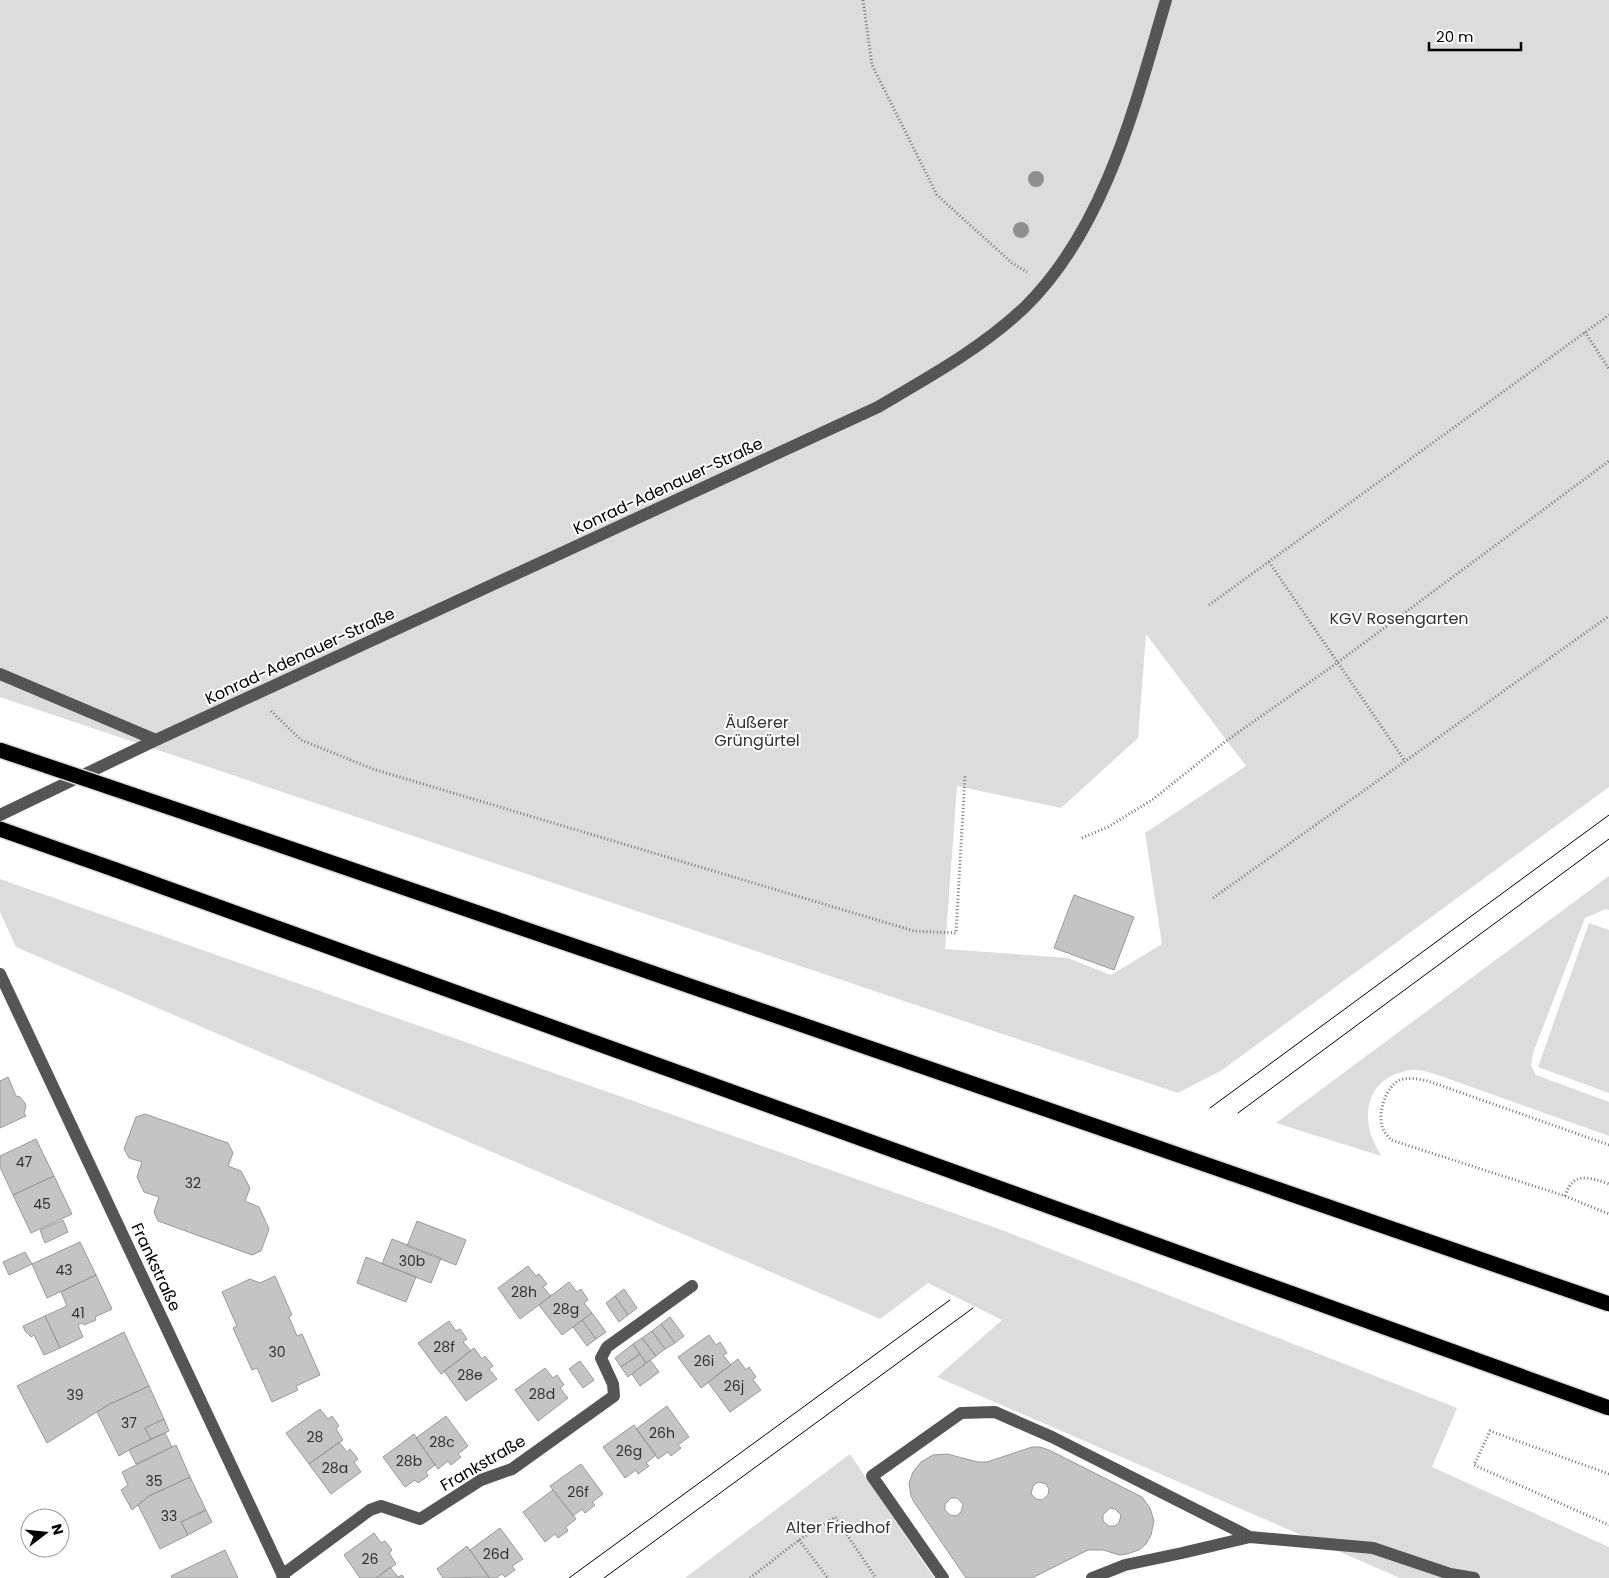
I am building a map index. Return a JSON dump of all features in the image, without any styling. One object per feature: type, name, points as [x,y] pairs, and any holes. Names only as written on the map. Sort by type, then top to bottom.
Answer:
[{"type":"highway","points":[[0,750],[1609,1304]]},
{"type":"highway","points":[[0,829],[1609,1408]]},
{"type":"street","name":"Konrad-Adenauer-Straße","points":[[0,815],[156,740],[878,407],[971,352],[1024,307],[1046,283],[1078,239],[1102,191],[1142,83],[1166,0]]},
{"type":"street","points":[[0,674],[156,740]]},
{"type":"street","name":"Frankstraße","points":[[0,974],[283,1577],[370,1510],[381,1506],[420,1519],[481,1480],[512,1469],[614,1396],[613,1384],[601,1358],[606,1347],[692,1286]]},
{"type":"street","points":[[943,1578],[872,1476],[962,1413],[995,1412],[1052,1437],[1250,1537]]},
{"type":"street","points":[[1092,1578],[1125,1565],[1250,1537],[1373,1548],[1450,1574],[1474,1578]]},
{"type":"path","points":[[864,0],[872,65],[937,194],[1012,263],[1046,283]]},
{"type":"path","points":[[1209,605],[1609,315]]},
{"type":"path","points":[[1585,332],[1609,368]]},
{"type":"path","points":[[1082,838],[1108,827],[1152,800],[1226,741],[1337,663],[1609,461]]},
{"type":"path","points":[[1269,562],[1405,762]]},
{"type":"path","points":[[1214,898],[1609,616]]},
{"type":"path","points":[[254,695],[301,740],[373,769],[914,931],[956,933],[965,776]]},
{"type":"path","points":[[1609,1146],[1428,1081],[1414,1078],[1400,1080],[1391,1088],[1384,1102],[1381,1115],[1382,1128],[1391,1140],[1565,1196],[1609,1214]]},
{"type":"path","points":[[1565,1196],[1571,1182],[1578,1179],[1586,1177],[1609,1184]]},
{"type":"path","points":[[1609,1474],[1490,1431],[1474,1465],[1609,1525]]},
{"type":"path","points":[[750,1578],[799,1540],[835,1517],[876,1578]]},
{"type":"path","points":[[799,1540],[828,1578]]},
{"type":"green space","points":[[0,0],[1609,0],[1609,787],[1222,1070],[1178,1093],[0,697]],"holes":[[[1146,634],[1246,766],[1145,833],[1162,944],[1111,975],[1068,958],[945,949],[957,786],[1061,808],[1138,738]]]},
{"type":"green space","points":[[1609,876],[1609,910],[1606,909],[1585,918],[1533,1053],[1531,1066],[1536,1075],[1609,1102],[1609,1136],[1435,1074],[1415,1070],[1389,1077],[1374,1092],[1370,1101],[1368,1123],[1372,1138],[1381,1156],[1276,1123]]},
{"type":"green space","points":[[0,879],[1002,1230],[1457,1408],[1432,1467],[1609,1547],[1609,1578],[1400,1578],[937,1377],[1002,1320],[928,1283],[880,1319],[16,947],[0,912]]},
{"type":"green space","points":[[1589,923],[1609,930],[1609,1093],[1538,1067]]},
{"type":"green space","name":"Alter Friedhof","points":[[850,1454],[934,1578],[685,1578]]},
{"type":"building","points":[[1074,895],[1134,917],[1114,970],[1054,948]]},
{"type":"building","points":[[8,1077],[16,1096],[20,1097],[25,1103],[24,1113],[26,1116],[0,1128],[0,1081]]},
{"type":"building","points":[[145,1114],[228,1143],[233,1153],[228,1166],[241,1171],[250,1188],[245,1201],[259,1207],[269,1229],[261,1251],[252,1255],[158,1221],[154,1212],[159,1197],[144,1192],[137,1177],[142,1162],[129,1158],[124,1149],[136,1117]]},
{"type":"building","points":[[36,1139],[54,1176],[13,1195],[0,1167],[0,1156]]},
{"type":"building","points":[[54,1176],[72,1214],[31,1233],[13,1195]]},
{"type":"building","points":[[63,1220],[68,1232],[45,1243],[40,1230]]},
{"type":"building","points":[[417,1221],[466,1240],[456,1265],[407,1246]]},
{"type":"building","points":[[392,1239],[441,1258],[431,1283],[382,1264]]},
{"type":"building","points":[[80,1242],[96,1275],[47,1298],[32,1264]]},
{"type":"building","points":[[25,1252],[32,1264],[9,1275],[3,1262]]},
{"type":"building","points":[[366,1257],[416,1277],[406,1302],[357,1283]]},
{"type":"building","points":[[528,1266],[536,1276],[539,1274],[547,1284],[543,1287],[551,1296],[520,1319],[498,1288]]},
{"type":"building","points":[[96,1275],[112,1309],[95,1317],[96,1320],[84,1325],[82,1323],[78,1325],[83,1337],[60,1348],[45,1316],[67,1306],[61,1292]]},
{"type":"building","points":[[275,1276],[292,1315],[289,1317],[297,1336],[302,1334],[320,1375],[296,1386],[298,1390],[272,1402],[257,1368],[252,1370],[233,1328],[237,1326],[222,1292],[250,1279],[260,1283]]},
{"type":"building","points":[[569,1282],[577,1292],[581,1289],[588,1300],[584,1303],[592,1313],[562,1335],[539,1305]]},
{"type":"building","points":[[624,1289],[637,1308],[628,1315],[615,1296]]},
{"type":"building","points":[[615,1296],[628,1315],[619,1322],[606,1303]]},
{"type":"building","points":[[592,1313],[606,1332],[596,1339],[582,1320]]},
{"type":"building","points":[[45,1316],[60,1348],[44,1355],[34,1335],[31,1337],[23,1326]]},
{"type":"building","points":[[670,1317],[684,1336],[675,1343],[661,1324]]},
{"type":"building","points":[[582,1320],[596,1339],[587,1346],[573,1327]]},
{"type":"building","points":[[449,1321],[456,1331],[460,1329],[467,1339],[463,1342],[471,1351],[441,1374],[418,1343]]},
{"type":"building","points":[[661,1324],[675,1343],[665,1349],[652,1331]]},
{"type":"building","points":[[652,1331],[665,1349],[656,1356],[642,1338]]},
{"type":"building","points":[[124,1332],[149,1386],[108,1405],[47,1443],[17,1386]]},
{"type":"building","points":[[709,1335],[716,1345],[720,1342],[727,1353],[723,1355],[731,1365],[701,1388],[678,1357]]},
{"type":"building","points":[[642,1338],[656,1356],[646,1363],[633,1344]]},
{"type":"building","points":[[633,1344],[640,1354],[621,1367],[615,1358]]},
{"type":"building","points":[[474,1348],[482,1359],[485,1356],[493,1366],[489,1369],[497,1379],[466,1401],[444,1371]]},
{"type":"building","points":[[640,1354],[646,1363],[628,1377],[621,1367]]},
{"type":"building","points":[[738,1359],[746,1370],[749,1367],[756,1377],[753,1380],[761,1390],[730,1412],[708,1382]]},
{"type":"building","points":[[650,1360],[659,1372],[640,1386],[632,1374]]},
{"type":"building","points":[[580,1361],[594,1380],[583,1388],[569,1369]]},
{"type":"building","points":[[545,1368],[553,1378],[557,1375],[564,1385],[560,1388],[568,1398],[538,1421],[515,1390]]},
{"type":"building","points":[[149,1386],[164,1419],[145,1428],[151,1439],[119,1456],[97,1412]]},
{"type":"building","points":[[667,1406],[689,1437],[678,1445],[681,1448],[671,1456],[668,1452],[658,1459],[636,1429]]},
{"type":"building","points":[[320,1409],[328,1419],[332,1416],[339,1426],[336,1429],[343,1440],[309,1464],[286,1433]]},
{"type":"building","points":[[446,1416],[468,1446],[458,1454],[461,1457],[451,1465],[448,1461],[438,1469],[416,1438]]},
{"type":"building","points":[[164,1419],[169,1431],[151,1439],[145,1428]]},
{"type":"building","points":[[634,1425],[656,1455],[646,1463],[649,1466],[638,1474],[636,1470],[625,1478],[603,1447]]},
{"type":"building","points":[[165,1433],[172,1447],[136,1464],[129,1450]]},
{"type":"building","points":[[414,1434],[435,1465],[426,1472],[428,1476],[418,1483],[415,1480],[405,1487],[383,1457]]},
{"type":"building","points":[[339,1442],[347,1452],[350,1449],[358,1459],[354,1462],[361,1472],[331,1494],[309,1464]]},
{"type":"building","points":[[176,1445],[190,1477],[149,1496],[132,1510],[121,1490],[128,1485],[122,1472]]},
{"type":"building","points":[[1032,1447],[1049,1450],[1142,1497],[1150,1508],[1154,1521],[1151,1535],[1146,1544],[1139,1550],[1120,1555],[1103,1550],[1088,1550],[1032,1578],[966,1578],[914,1502],[909,1483],[913,1472],[921,1462],[933,1455],[947,1454],[978,1462],[987,1462]],"holes":[[[1038,1482],[1046,1484],[1049,1489],[1048,1495],[1042,1500],[1036,1499],[1031,1494],[1033,1486]],[[951,1498],[957,1498],[963,1504],[961,1512],[956,1516],[950,1515],[945,1510],[945,1504]],[[1110,1508],[1115,1509],[1121,1515],[1119,1523],[1115,1526],[1109,1526],[1103,1521],[1103,1515]]]},
{"type":"building","points":[[581,1464],[603,1494],[592,1502],[595,1505],[585,1513],[582,1509],[573,1516],[550,1486]]},
{"type":"building","points":[[190,1477],[206,1510],[181,1522],[188,1535],[160,1549],[138,1505],[149,1496]]},
{"type":"building","points":[[553,1490],[576,1519],[566,1527],[568,1531],[558,1538],[555,1534],[545,1542],[523,1512]]},
{"type":"building","points":[[206,1510],[212,1522],[188,1535],[181,1522]]},
{"type":"building","points":[[500,1528],[523,1559],[512,1566],[515,1570],[505,1577],[502,1574],[496,1578],[489,1578],[470,1550]]},
{"type":"building","points":[[374,1533],[381,1543],[385,1541],[392,1550],[389,1553],[396,1564],[376,1578],[360,1578],[344,1555]]},
{"type":"building","points":[[467,1546],[489,1577],[443,1578],[437,1569]]},
{"type":"building","points":[[225,1550],[238,1578],[172,1578],[171,1576]]},
{"type":"building","points":[[390,1567],[398,1577],[402,1575],[404,1578],[376,1578]]},
{"type":"tram line","points":[[1210,1108],[1609,815]]},
{"type":"tram line","points":[[1238,1113],[1609,839]]},
{"type":"tram line","points":[[569,1578],[950,1300]]},
{"type":"tram line","points":[[604,1578],[973,1308]]},
{"type":"park label","name":"KGV Rosengarten","points":[[1399,618]]},
{"type":"park label","name":"Äußerer Grüngürtel","points":[[757,731]]}]
